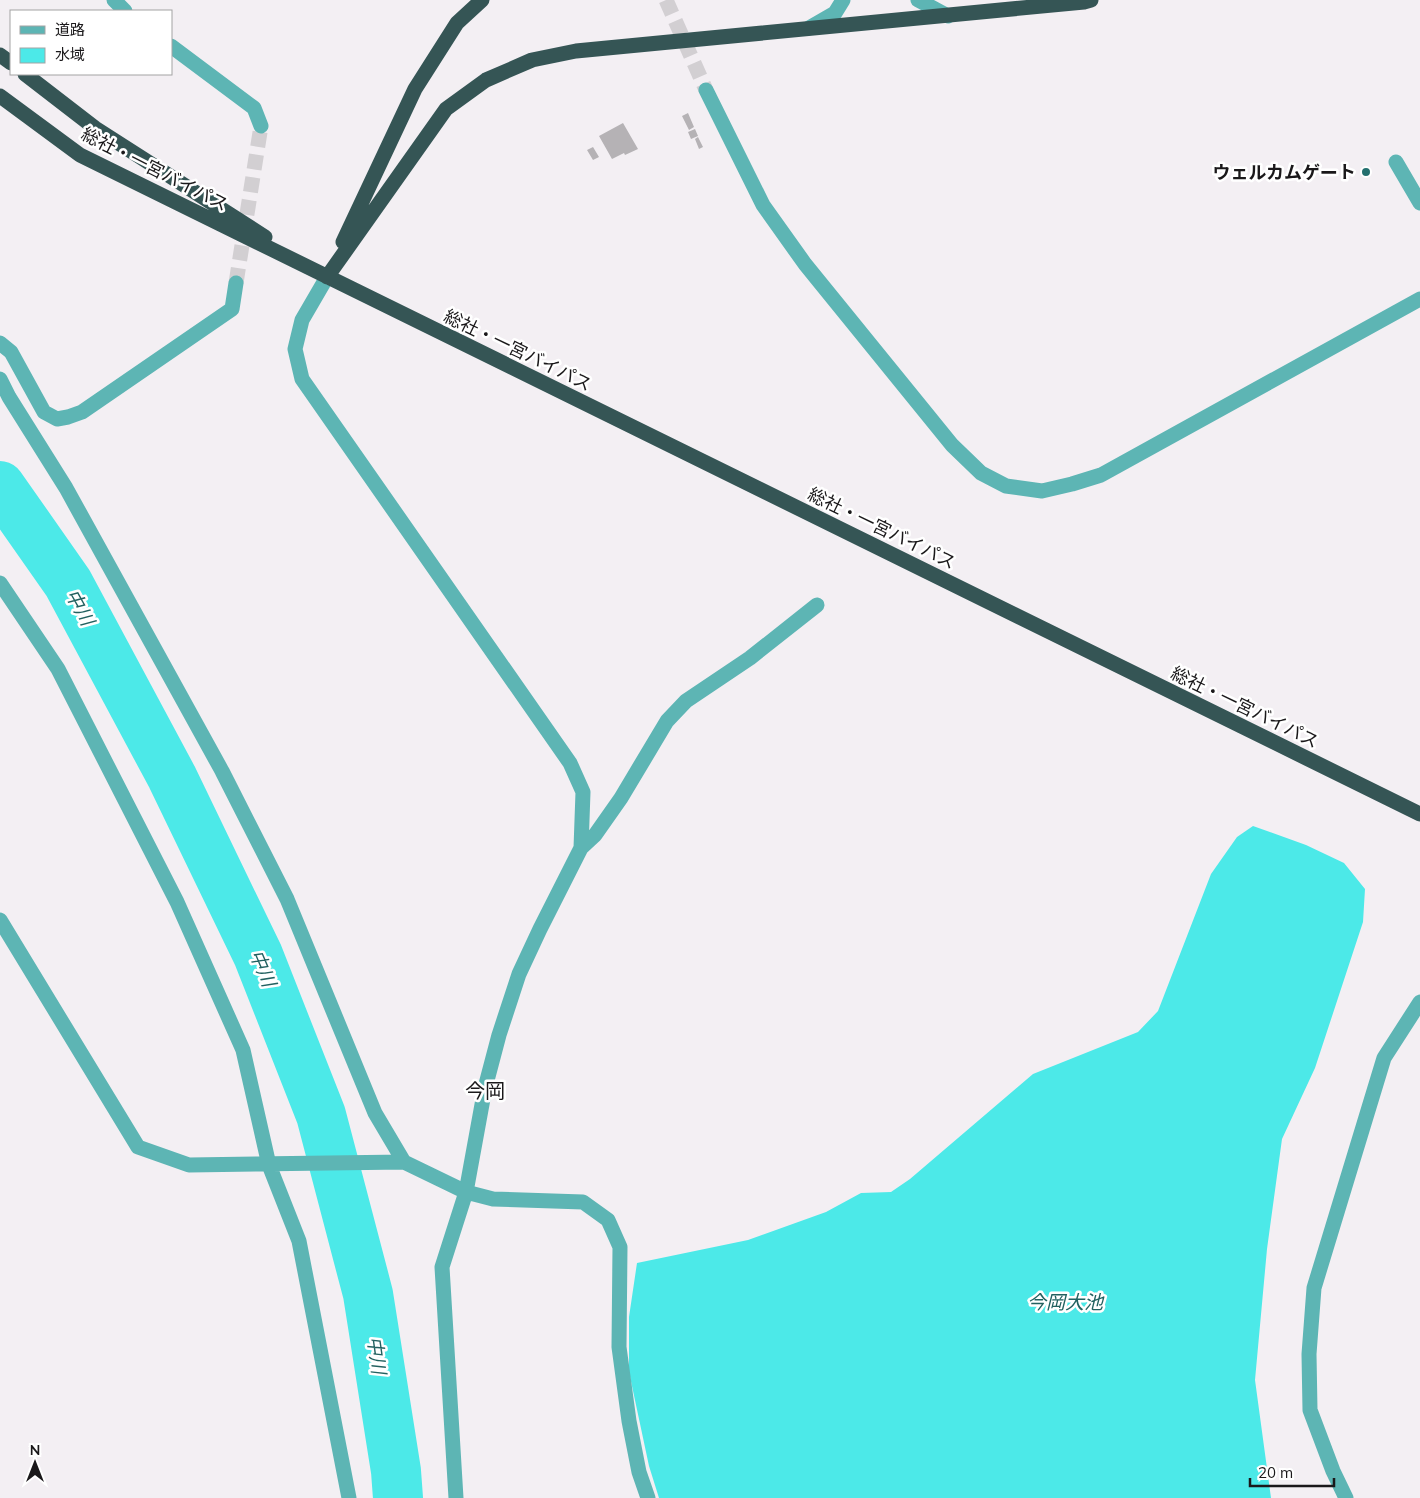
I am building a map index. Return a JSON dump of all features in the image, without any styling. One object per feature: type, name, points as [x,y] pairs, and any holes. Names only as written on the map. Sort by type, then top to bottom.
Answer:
[{"type":"highway","points":[[327,277],[416,89],[457,23],[482,0]]},
{"type":"highway","points":[[327,277],[446,109],[486,80],[532,60],[576,51],[948,16],[1091,0]]},
{"type":"highway","points":[[0,55],[10,63]]},
{"type":"highway","name":"総社・一宮バイパス","points":[[26,75],[95,128],[327,277]]},
{"type":"highway","name":"総社・一宮バイパス","points":[[0,96],[80,155],[1420,814]]},
{"type":"street","points":[[114,0],[124,10]]},
{"type":"street","points":[[809,28],[835,13],[843,0]]},
{"type":"street","points":[[918,0],[948,16]]},
{"type":"street","points":[[172,47],[254,108],[261,126]]},
{"type":"street","points":[[706,90],[763,205],[804,264],[952,445],[981,473],[1006,486],[1042,491],[1101,475],[1420,299]]},
{"type":"street","points":[[1396,162],[1420,203]]},
{"type":"street","points":[[327,277],[302,320],[296,349],[302,379],[570,763],[583,792],[581,848]]},
{"type":"street","points":[[0,343],[11,352],[44,412],[56,418],[68,417],[82,412],[232,309],[236,283]]},
{"type":"street","points":[[0,380],[9,398],[66,488],[222,771],[287,899],[375,1113],[398,1162]]},
{"type":"street","points":[[0,583],[58,669],[177,902],[243,1050],[269,1165],[299,1240],[349,1498]]},
{"type":"street","points":[[456,1498],[442,1267],[466,1192],[485,1088],[499,1035],[519,974],[581,848],[595,835],[621,798],[667,721],[686,701],[750,658],[817,605]]},
{"type":"street","points":[[0,920],[138,1147],[188,1165],[398,1162],[466,1192],[493,1199],[583,1202],[608,1220],[620,1247],[618,1347],[628,1421],[639,1472],[648,1498]]},
{"type":"street","points":[[1346,1498],[1333,1471],[1310,1410],[1309,1354],[1314,1288],[1384,1058],[1420,1002]]},
{"type":"water","name":"今岡大池","points":[[1253,826],[1306,845],[1344,863],[1365,889],[1363,922],[1315,1068],[1282,1139],[1267,1249],[1255,1380],[1271,1498],[659,1498],[649,1466],[629,1372],[629,1317],[637,1263],[748,1240],[826,1212],[861,1193],[891,1192],[910,1179],[1033,1074],[1138,1032],[1158,1011],[1211,874],[1237,837]]},
{"type":"building","points":[[688,113],[694,127],[689,130],[682,116]]},
{"type":"building","points":[[623,123],[638,149],[612,159],[599,136]]},
{"type":"building","points":[[695,129],[698,136],[691,139],[688,132]]},
{"type":"building","points":[[698,137],[703,147],[699,149],[695,139]]},
{"type":"building","points":[[593,147],[599,157],[593,160],[587,150]]},
{"type":"waterway","name":"中川","points":[[0,486],[68,583],[172,777],[258,955],[321,1115],[368,1294],[396,1471],[398,1498]]},
{"type":"tunnel","points":[[666,0],[706,90]]},
{"type":"tunnel","points":[[236,283],[261,126]]},
{"type":"place","name":"ウェルカムゲート","points":[[1366,172]]},
{"type":"district","name":"今岡","points":[[485,1090]]}]
